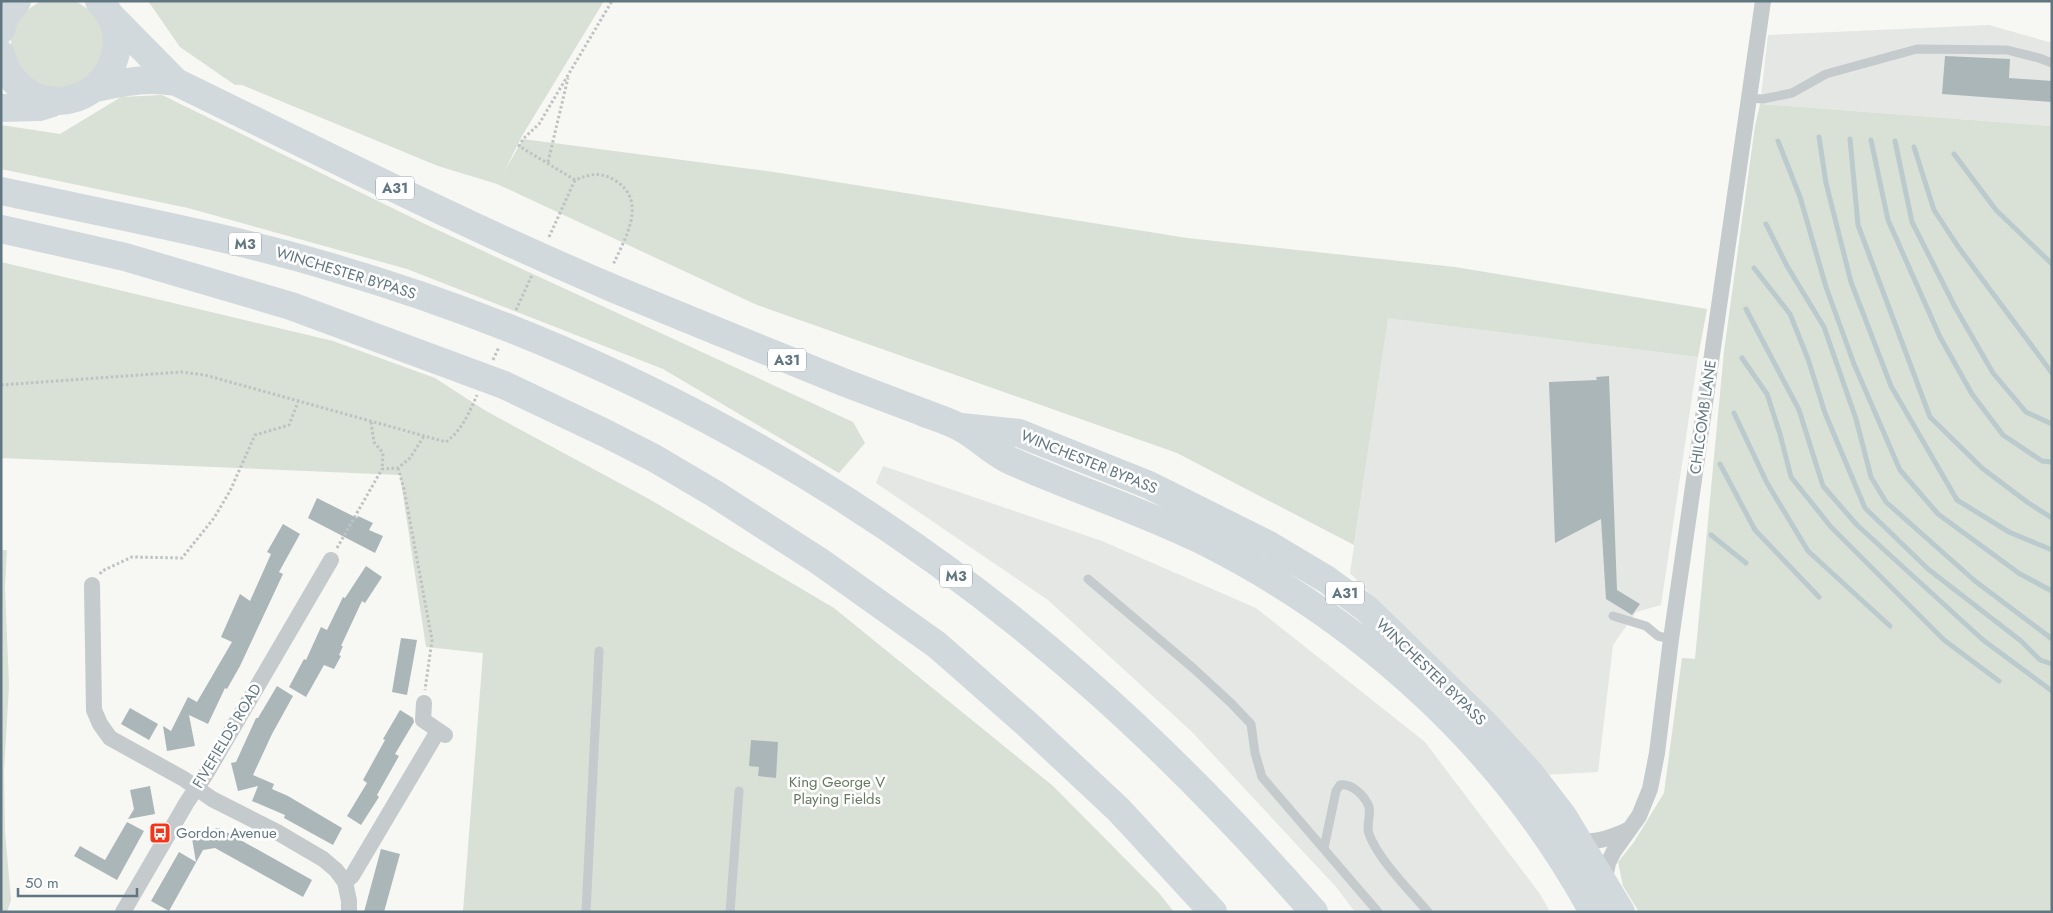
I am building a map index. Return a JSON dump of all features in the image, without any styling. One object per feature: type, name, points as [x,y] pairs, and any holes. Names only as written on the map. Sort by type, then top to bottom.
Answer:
[{"type":"highway","name":"A31","points":[[104,6],[176,82]]},
{"type":"highway","points":[[1,108],[38,107],[84,95],[95,88],[104,79],[116,54],[117,41],[104,6]]},
{"type":"highway","points":[[1,54],[9,74],[18,85],[30,94],[44,100],[59,101]]},
{"type":"highway","name":"A31","points":[[95,88],[139,79],[176,82],[564,267],[784,359],[960,427]]},
{"type":"highway","name":"WINCHESTER BYPASS","points":[[1,191],[231,240],[332,267],[484,318],[634,382],[737,436],[834,493],[955,576],[1017,623],[1085,680],[1193,780],[1259,849],[1314,912]]},
{"type":"highway","points":[[1,229],[124,257],[291,306],[504,385],[654,458],[715,494],[819,561],[937,645],[1120,810],[1213,912]]},
{"type":"highway","name":"WINCHESTER BYPASS","points":[[960,427],[1019,433],[1149,485],[1269,545],[1326,579],[1367,609],[1484,723],[1530,773],[1578,840],[1621,912]]},
{"type":"highway","name":"WINCHESTER BYPASS","points":[[960,427],[1005,458],[1139,511],[1204,542],[1272,578],[1329,616],[1382,657],[1439,708],[1472,742],[1519,798],[1570,868],[1593,912]]},
{"type":"street","name":"CHILCOMB LANE","points":[[1604,883],[1608,863],[1614,851],[1640,816],[1650,789],[1658,753],[1671,639],[1763,1]]},
{"type":"street","name":"FIVEFIELDS ROAD","points":[[123,912],[331,560]]},
{"type":"street","points":[[92,584],[94,710],[100,724],[110,738],[198,788],[212,799],[277,832],[323,859],[346,882],[349,901],[348,912]]},
{"type":"street","points":[[346,882],[352,876],[442,733],[423,720],[424,703]]},
{"type":"street","points":[[1578,840],[1588,842],[1601,841],[1630,829]]},
{"type":"lane","points":[[1749,98],[1763,99],[1792,93],[1826,74],[1917,49],[2007,50],[2052,63]]},
{"type":"lane","points":[[1088,579],[1194,668],[1251,724],[1255,753],[1262,776],[1378,912]]},
{"type":"lane","points":[[1613,616],[1646,626],[1658,636],[1671,639]]},
{"type":"lane","points":[[586,912],[598,651]]},
{"type":"lane","points":[[1324,848],[1336,791],[1340,785],[1346,784],[1354,787],[1369,807],[1368,833],[1380,854],[1428,912]]},
{"type":"lane","points":[[730,912],[739,791]]},
{"type":"path","points":[[575,180],[519,146],[539,124],[612,1]]},
{"type":"path","points":[[548,162],[569,72]]},
{"type":"path","points":[[546,243],[575,180],[593,173],[606,176],[616,181],[630,194],[634,207],[630,226],[610,272]]},
{"type":"path","points":[[513,315],[534,270]]},
{"type":"path","points":[[493,360],[501,342]]},
{"type":"path","points":[[1,385],[181,372],[205,375],[446,442],[455,436],[464,424],[480,388]]},
{"type":"path","points":[[92,584],[102,571],[132,557],[182,558],[214,518],[230,492],[255,434],[289,425],[298,402]]},
{"type":"path","points":[[331,560],[382,470],[383,453],[374,442],[370,422]]},
{"type":"path","points":[[382,470],[398,468],[410,458],[424,436]]},
{"type":"path","points":[[398,468],[404,489],[432,640],[424,703]]},
{"type":"shaded area","points":[[1989,25],[2052,43],[2052,126],[1760,104],[1768,35]]},
{"type":"shaded area","points":[[1388,317],[1698,357],[1661,605],[1636,612],[1613,645],[1598,772],[1543,775],[1350,573]]},
{"type":"shaded area","points":[[883,466],[1102,541],[1256,608],[1425,742],[1540,894],[1550,912],[1355,912],[1336,887],[1192,732],[1048,600],[876,483]]},
{"type":"green space","points":[[42,1],[76,1],[89,10],[99,22],[104,36],[105,52],[90,79],[63,92],[22,75],[12,52],[13,30],[16,24],[30,8]]},
{"type":"green space","points":[[148,1],[604,1],[522,136],[504,172],[523,139],[774,172],[1187,238],[1455,267],[1707,309],[1698,357],[1388,318],[1354,545],[1177,453],[757,305],[497,184],[438,166],[242,85],[235,85],[180,47]]},
{"type":"green space","points":[[162,95],[427,225],[853,422],[865,443],[839,473],[663,369],[407,269],[188,208],[1,169],[1,125],[60,134],[121,97]]},
{"type":"green space","points":[[1760,104],[2052,126],[2052,912],[1639,912],[1623,886],[1618,862],[1634,842],[1664,793],[1682,658],[1695,659],[1724,351],[1755,126]]},
{"type":"green space","name":"King George V Playing Fields","points":[[1,262],[333,341],[435,378],[486,411],[649,499],[834,608],[1053,786],[1159,893],[1174,912],[463,912],[483,653],[426,647],[400,475],[1,458]]},
{"type":"green space","points":[[1,550],[7,550],[5,587],[9,686],[4,772],[5,831],[11,900],[7,912],[1,912]]},
{"type":"building","points":[[1945,56],[2010,59],[2009,78],[2052,81],[2052,102],[1942,94]]},
{"type":"building","points":[[1609,376],[1617,590],[1640,604],[1632,615],[1606,599],[1601,519],[1555,543],[1549,382],[1597,380],[1596,377]]},
{"type":"building","points":[[317,498],[357,518],[358,516],[373,523],[369,530],[383,536],[375,553],[308,518]]},
{"type":"building","points":[[283,524],[300,534],[279,572],[283,574],[240,666],[227,689],[225,688],[208,724],[189,715],[195,746],[167,751],[163,726],[171,731],[188,697],[197,702],[232,642],[221,637],[240,594],[250,601],[271,554],[267,552]]},
{"type":"building","points":[[366,566],[382,577],[365,603],[362,601],[341,646],[343,646],[339,655],[341,656],[334,669],[324,665],[306,697],[289,687],[304,659],[306,660],[321,627],[327,630],[343,597],[345,598]]},
{"type":"building","points":[[401,638],[417,640],[407,695],[392,692]]},
{"type":"building","points":[[277,686],[293,696],[272,734],[253,775],[274,784],[272,789],[288,796],[342,828],[333,845],[284,818],[285,815],[252,801],[258,786],[238,791],[231,763],[236,762],[256,718],[258,718]]},
{"type":"building","points":[[130,708],[158,724],[149,740],[121,724]]},
{"type":"building","points":[[400,710],[413,718],[414,722],[395,754],[399,756],[377,795],[379,797],[361,825],[347,816],[367,783],[363,780]]},
{"type":"building","points":[[751,740],[778,742],[776,778],[758,776],[759,767],[749,766]]},
{"type":"building","points":[[150,786],[155,814],[128,819],[134,809],[130,790]]},
{"type":"building","points":[[127,822],[144,831],[117,880],[74,856],[80,846],[105,860]]},
{"type":"building","points":[[219,828],[312,880],[303,897],[215,848],[203,850],[169,911],[151,901],[179,852],[196,862],[191,833]]},
{"type":"building","points":[[381,849],[400,854],[384,912],[364,912]]},
{"type":"waterway","points":[[1819,137],[1826,183],[1851,282],[1891,386],[1957,500],[2009,532],[2052,550]]},
{"type":"waterway","points":[[1850,139],[1858,225],[1930,417],[1982,468],[2027,502],[2052,518]]},
{"type":"waterway","points":[[1871,140],[1888,220],[1940,337],[1972,394],[2003,435],[2042,461],[2052,462]]},
{"type":"waterway","points":[[1778,141],[1800,197],[1826,287],[1854,364],[1900,470],[1938,514],[2020,574],[2052,591]]},
{"type":"waterway","points":[[1895,141],[1912,222],[1955,307],[1993,373],[2026,412],[2052,424]]},
{"type":"waterway","points":[[1914,147],[1934,210],[1959,248],[2052,373]]},
{"type":"waterway","points":[[1954,154],[1996,210],[2052,264]]},
{"type":"waterway","points":[[1766,224],[1787,266],[1824,327],[1856,419],[1871,477],[1886,502],[1975,581],[2052,639]]},
{"type":"waterway","points":[[1754,268],[1790,314],[1808,359],[1825,413],[1865,508],[1928,569],[2021,641],[2040,660],[2052,664]]},
{"type":"waterway","points":[[1746,309],[1799,410],[1823,486],[1857,525],[1983,640],[2052,691]]},
{"type":"waterway","points":[[1742,358],[1767,394],[1791,477],[1831,527],[1944,640],[1999,681]]},
{"type":"waterway","points":[[1734,413],[1767,483],[1808,551],[1890,626]]},
{"type":"waterway","points":[[1720,464],[1755,530],[1819,597]]},
{"type":"waterway","points":[[1711,535],[1746,563]]},
{"type":"place","name":"Gordon Avenue","points":[[160,833]]}]
